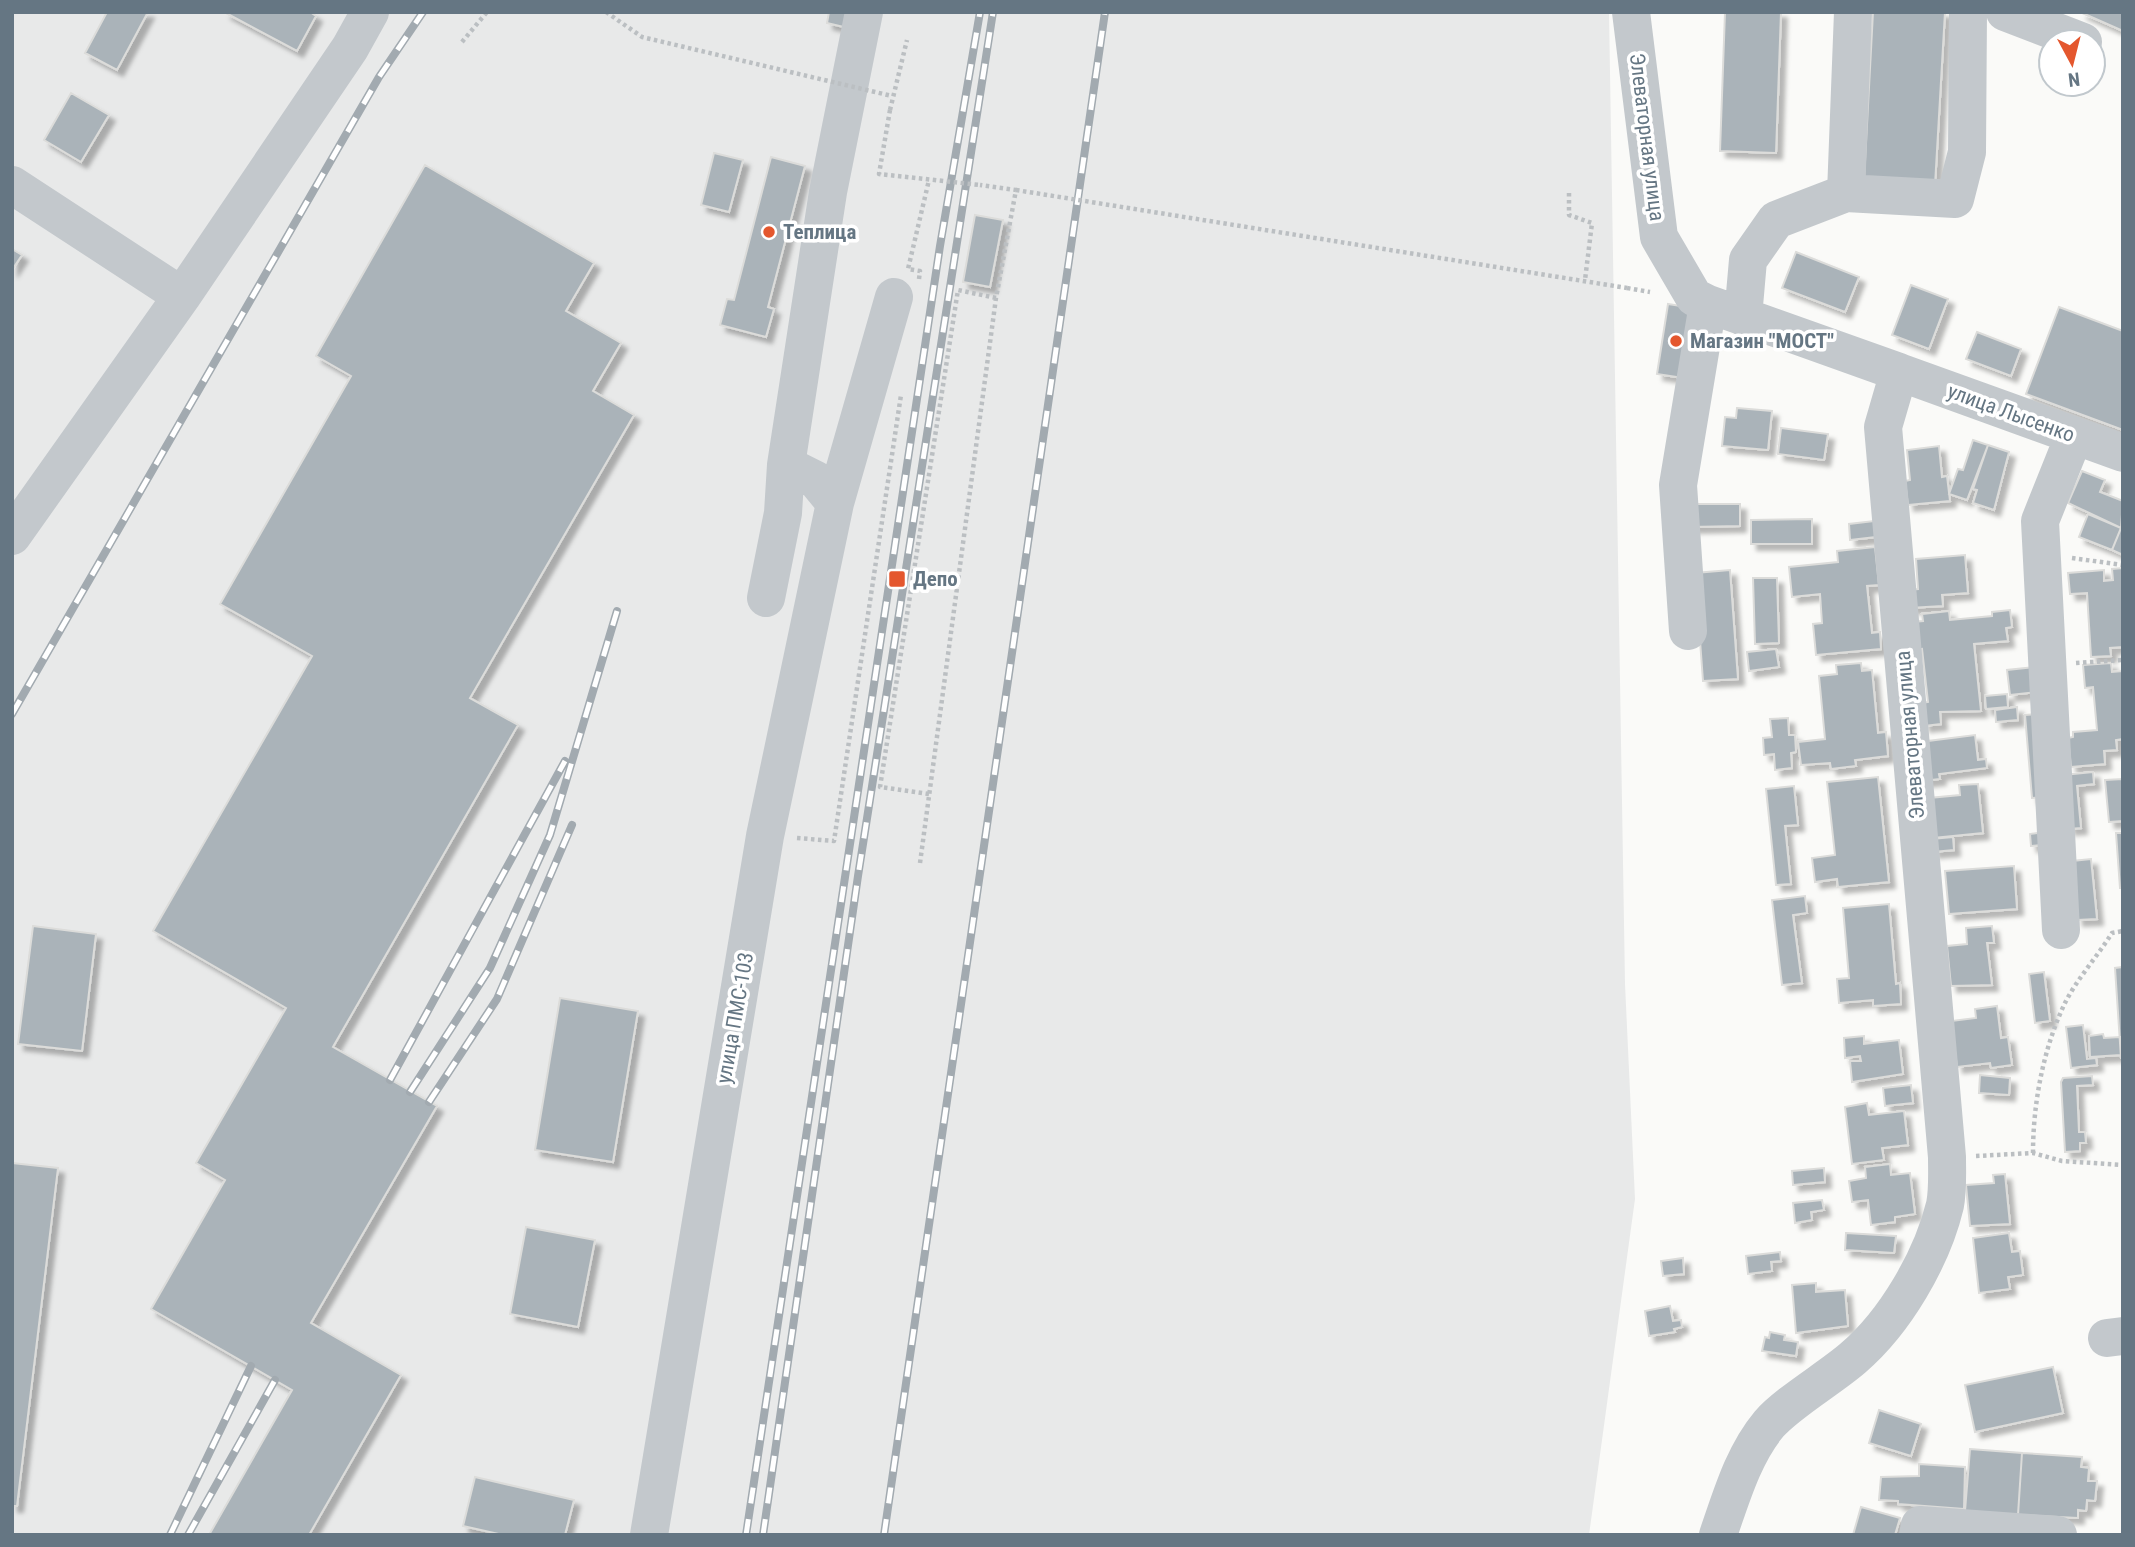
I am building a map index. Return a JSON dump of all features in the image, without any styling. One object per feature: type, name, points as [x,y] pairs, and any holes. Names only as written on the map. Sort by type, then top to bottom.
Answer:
[{"type":"street","points":[[12,536],[182,296],[350,48],[370,12]]},
{"type":"street","points":[[766,598],[783,513],[786,466],[828,192],[864,12]]},
{"type":"street","name":"Элеваторная улица","points":[[1631,12],[1659,237],[1694,296],[1743,317],[1899,372],[1883,427],[1947,1157],[1945,1202],[1938,1229],[1911,1283],[1884,1323],[1855,1356],[1770,1424],[1741,1470],[1718,1535]]},
{"type":"street","points":[[1846,193],[1853,12]]},
{"type":"street","points":[[1743,317],[1748,260],[1776,220],[1846,193],[1955,199],[1967,152],[1968,12]]},
{"type":"street","points":[[2005,12],[2047,28]]},
{"type":"street","points":[[12,185],[182,296]]},
{"type":"street","name":"улица ПМС-103","points":[[649,1535],[765,836],[835,503],[906,291]]},
{"type":"street","points":[[1688,631],[1678,485],[1708,304]]},
{"type":"street","name":"улица Лысенко","points":[[1899,372],[2123,453]]},
{"type":"street","points":[[2061,930],[2040,521],[2074,436]]},
{"type":"street","points":[[786,466],[816,480],[835,503]]},
{"type":"street","points":[[1918,1535],[1920,1525],[2058,1535]]},
{"type":"path","points":[[462,42],[487,12]]},
{"type":"path","points":[[606,12],[642,37],[892,96]]},
{"type":"path","points":[[907,40],[892,96],[879,174],[1016,190],[1650,292]]},
{"type":"path","points":[[906,291],[920,271],[908,269],[929,180]]},
{"type":"path","points":[[920,863],[996,298],[1016,190]]},
{"type":"path","points":[[1569,192],[1570,215],[1592,223],[1585,280]]},
{"type":"path","points":[[929,794],[880,787],[958,290],[996,298]]},
{"type":"path","points":[[834,841],[902,390]]},
{"type":"path","points":[[2041,554],[2123,565]]},
{"type":"path","points":[[2047,665],[2123,660]]},
{"type":"path","points":[[2033,1153],[2033,1133],[2046,1055],[2065,1004],[2112,933],[2123,931]]},
{"type":"path","points":[[1947,1157],[2033,1153],[2062,1161],[2123,1164]]},
{"type":"shaded area","points":[[12,12],[1609,12],[1625,984],[1635,1199],[1589,1535],[12,1535]]},
{"type":"building","points":[[107,12],[148,12],[117,70],[85,53]]},
{"type":"building","points":[[224,12],[310,12],[316,16],[297,51]]},
{"type":"building","points":[[829,12],[855,12],[852,29],[827,23]]},
{"type":"building","points":[[1725,12],[1781,12],[1776,153],[1720,151]]},
{"type":"building","points":[[1873,12],[1945,12],[1935,185],[1864,181]]},
{"type":"building","points":[[2080,12],[2123,12],[2123,31]]},
{"type":"building","points":[[71,93],[109,115],[81,162],[44,140]]},
{"type":"building","points":[[714,153],[743,160],[729,212],[701,205]]},
{"type":"building","name":"Теплица","points":[[771,157],[805,166],[768,307],[774,309],[766,337],[720,325],[727,299],[734,300]]},
{"type":"building","points":[[425,165],[594,263],[566,311],[621,343],[593,391],[634,415],[470,698],[518,725],[333,1047],[437,1106],[311,1323],[401,1375],[309,1535],[209,1535],[292,1390],[151,1309],[225,1180],[196,1163],[286,1008],[153,931],[312,656],[220,604],[351,376],[316,356]]},
{"type":"building","points":[[975,215],[1003,220],[990,287],[963,282]]},
{"type":"building","points":[[12,249],[22,255],[12,270]]},
{"type":"building","points":[[1796,252],[1859,277],[1845,312],[1782,288]]},
{"type":"building","points":[[1911,285],[1948,299],[1929,349],[1892,335]]},
{"type":"building","name":"Магазин \"МОСТ\"","points":[[1668,304],[1694,308],[1683,378],[1657,374]]},
{"type":"building","points":[[2059,307],[2123,331],[2123,430],[2026,394]]},
{"type":"building","points":[[1977,332],[2021,349],[2011,376],[1966,359]]},
{"type":"building","points":[[1737,408],[1772,411],[1768,450],[1722,446],[1725,417],[1736,418]]},
{"type":"building","points":[[1781,428],[1828,434],[1824,460],[1778,454]]},
{"type":"building","points":[[1973,440],[1988,445],[1967,500],[1949,494],[1958,469],[1963,470]]},
{"type":"building","points":[[1988,445],[2009,452],[1994,510],[1973,503],[1977,490],[1973,489]]},
{"type":"building","points":[[1939,446],[1942,477],[1947,476],[1950,501],[1908,505],[1905,481],[1910,480],[1907,450]]},
{"type":"building","points":[[2082,471],[2105,480],[2100,492],[2123,501],[2121,528],[2068,503]]},
{"type":"building","points":[[1690,504],[1740,504],[1740,526],[1690,527]]},
{"type":"building","points":[[2088,514],[2121,528],[2112,550],[2079,537]]},
{"type":"building","points":[[1812,519],[1812,544],[1751,544],[1751,520]]},
{"type":"building","points":[[1874,521],[1876,537],[1850,540],[1849,524]]},
{"type":"building","points":[[2121,528],[2123,529],[2123,555],[2112,550]]},
{"type":"building","points":[[1875,547],[1879,585],[1867,586],[1872,633],[1880,632],[1881,649],[1816,655],[1813,624],[1822,623],[1820,594],[1792,597],[1789,567],[1838,562],[1837,551]]},
{"type":"building","points":[[1965,555],[1968,593],[1942,595],[1943,606],[1909,608],[1908,590],[1918,589],[1916,559]]},
{"type":"building","points":[[2123,568],[2123,647],[2110,648],[2111,656],[2091,657],[2087,593],[2070,594],[2068,573],[2104,570],[2104,581],[2113,580],[2112,569]]},
{"type":"building","points":[[1730,570],[1738,679],[1703,681],[1695,573]]},
{"type":"building","points":[[1753,578],[1777,578],[1779,643],[1755,644]]},
{"type":"building","points":[[2010,610],[2012,627],[2006,628],[2008,641],[1974,644],[1981,711],[1940,712],[1941,724],[1924,726],[1921,703],[1928,702],[1922,649],[1915,650],[1912,622],[1923,621],[1922,614],[1949,611],[1950,620],[1992,616],[1992,612]]},
{"type":"building","points":[[1776,649],[1779,667],[1749,671],[1747,652]]},
{"type":"building","points":[[1861,663],[1862,671],[1872,670],[1878,733],[1886,732],[1888,756],[1855,760],[1856,766],[1831,769],[1830,763],[1801,765],[1798,742],[1825,739],[1819,676],[1837,674],[1836,665]]},
{"type":"building","points":[[2111,663],[2112,672],[2123,671],[2123,739],[2116,740],[2117,750],[2104,751],[2105,764],[2071,767],[2068,738],[2073,737],[2073,732],[2097,730],[2093,687],[2085,688],[2083,665]]},
{"type":"building","points":[[2036,667],[2038,692],[2010,695],[2007,670]]},
{"type":"building","points":[[2007,694],[2008,707],[1986,709],[1985,696]]},
{"type":"building","points":[[2017,707],[2018,720],[1996,722],[1995,710]]},
{"type":"building","points":[[2040,714],[2046,797],[2032,798],[2025,715]]},
{"type":"building","points":[[1788,718],[1789,735],[1795,735],[1796,752],[1791,753],[1792,768],[1775,770],[1774,754],[1764,755],[1763,738],[1772,737],[1770,719]]},
{"type":"building","points":[[1975,735],[1978,760],[1986,759],[1987,768],[1939,774],[1940,779],[1922,781],[1928,741]]},
{"type":"building","points":[[2093,772],[2094,784],[2077,786],[2081,828],[2069,829],[2063,775]]},
{"type":"building","points":[[1878,777],[1889,882],[1838,887],[1837,879],[1815,882],[1812,858],[1835,855],[1827,782]]},
{"type":"building","points":[[2123,779],[2123,821],[2109,822],[2105,780]]},
{"type":"building","points":[[1978,784],[1983,833],[1933,838],[1929,798],[1960,795],[1959,785]]},
{"type":"building","points":[[1794,786],[1798,825],[1785,826],[1791,884],[1776,885],[1766,789]]},
{"type":"building","points":[[2052,831],[2053,844],[2031,846],[2030,834]]},
{"type":"building","points":[[2116,833],[2123,833],[2123,888],[2120,888]]},
{"type":"building","points":[[1953,837],[1954,850],[1933,852],[1931,839]]},
{"type":"building","points":[[2091,859],[2097,919],[2077,920],[2072,861]]},
{"type":"building","points":[[2014,866],[2017,909],[1949,914],[1945,871]]},
{"type":"building","points":[[1805,896],[1807,913],[1793,915],[1802,983],[1782,985],[1772,900]]},
{"type":"building","points":[[1889,904],[1896,984],[1900,983],[1901,1004],[1873,1006],[1873,1000],[1839,1003],[1837,979],[1849,978],[1843,908]]},
{"type":"building","points":[[33,926],[96,934],[82,1051],[18,1044]]},
{"type":"building","points":[[1992,926],[1994,943],[1987,943],[1992,985],[1951,986],[1947,946],[1967,944],[1966,928]]},
{"type":"building","points":[[2123,967],[2123,1058],[2121,1058],[2115,968]]},
{"type":"building","points":[[2044,972],[2050,1021],[2035,1023],[2029,974]]},
{"type":"building","points":[[560,998],[638,1011],[613,1162],[535,1150]]},
{"type":"building","points":[[1997,1006],[2001,1038],[2008,1037],[2012,1065],[1991,1068],[1990,1063],[1957,1067],[1951,1021],[1976,1018],[1975,1009]]},
{"type":"building","points":[[2083,1025],[2087,1059],[2096,1058],[2097,1065],[2071,1068],[2066,1027]]},
{"type":"building","points":[[2103,1034],[2104,1038],[2120,1037],[2121,1055],[2090,1057],[2089,1036]]},
{"type":"building","points":[[1864,1036],[1864,1044],[1899,1040],[1903,1074],[1852,1082],[1850,1061],[1861,1061],[1860,1056],[1845,1058],[1844,1038]]},
{"type":"building","points":[[1980,1075],[2010,1078],[2009,1095],[1979,1093]]},
{"type":"building","points":[[2092,1076],[2093,1085],[2077,1086],[2079,1132],[2085,1132],[2086,1143],[2080,1143],[2080,1151],[2065,1152],[2061,1082],[2063,1078]]},
{"type":"building","points":[[1911,1085],[1913,1103],[1885,1106],[1883,1088]]},
{"type":"building","points":[[1867,1103],[1869,1115],[1904,1111],[1908,1145],[1882,1148],[1884,1160],[1852,1164],[1845,1107]]},
{"type":"building","points":[[12,1163],[58,1168],[17,1506],[12,1506]]},
{"type":"building","points":[[1890,1164],[1891,1175],[1910,1173],[1915,1214],[1895,1217],[1895,1222],[1871,1225],[1868,1200],[1852,1202],[1849,1181],[1866,1178],[1865,1167]]},
{"type":"building","points":[[1824,1168],[1825,1182],[1793,1185],[1792,1171]]},
{"type":"building","points":[[2005,1174],[2010,1224],[1970,1226],[1966,1185],[1994,1183],[1993,1175]]},
{"type":"building","points":[[1822,1200],[1824,1210],[1811,1212],[1812,1220],[1795,1223],[1793,1203]]},
{"type":"building","points":[[526,1227],[595,1240],[578,1327],[510,1314]]},
{"type":"building","points":[[1846,1233],[1896,1236],[1894,1253],[1845,1250]]},
{"type":"building","points":[[2009,1233],[2012,1252],[2020,1251],[2023,1275],[2008,1277],[2010,1289],[1979,1293],[1973,1238]]},
{"type":"building","points":[[1780,1252],[1781,1261],[1771,1262],[1772,1271],[1748,1274],[1746,1256]]},
{"type":"building","points":[[1683,1258],[1684,1274],[1663,1276],[1661,1261]]},
{"type":"building","points":[[1816,1283],[1816,1292],[1845,1290],[1848,1326],[1796,1333],[1792,1285]]},
{"type":"building","points":[[1670,1306],[1673,1321],[1681,1320],[1682,1327],[1674,1329],[1675,1332],[1649,1336],[1645,1311]]},
{"type":"building","points":[[1770,1332],[1785,1335],[1784,1340],[1798,1342],[1796,1356],[1762,1351],[1765,1337],[1769,1338]]},
{"type":"building","points":[[2053,1367],[2063,1413],[1975,1432],[1965,1385]]},
{"type":"building","points":[[1879,1410],[1921,1424],[1911,1456],[1869,1443]]},
{"type":"building","points":[[1970,1449],[2022,1453],[2018,1515],[1965,1511]]},
{"type":"building","points":[[2022,1453],[2082,1457],[2081,1467],[2089,1468],[2088,1481],[2097,1481],[2095,1501],[2087,1500],[2086,1511],[2078,1510],[2078,1518],[2018,1515]]},
{"type":"building","points":[[1919,1464],[1965,1467],[1964,1509],[1879,1500],[1881,1477],[1919,1476]]},
{"type":"building","points":[[475,1477],[574,1500],[565,1535],[503,1535],[463,1526]]},
{"type":"building","points":[[1861,1507],[1900,1518],[1895,1535],[1853,1535]]},
{"type":"railway","points":[[12,714],[379,77],[423,12]]},
{"type":"railway","points":[[746,1535],[940,246],[980,12]]},
{"type":"railway","points":[[763,1535],[858,876],[993,12]]},
{"type":"railway","points":[[884,1535],[1105,12]]},
{"type":"railway","points":[[410,1092],[490,968],[550,835],[617,611]]},
{"type":"railway","points":[[390,1080],[565,761]]},
{"type":"railway","points":[[429,1102],[497,999],[572,825]]},
{"type":"railway","points":[[170,1535],[251,1366]]},
{"type":"railway","points":[[188,1535],[275,1380]]},
{"type":"place","name":"Теплица","points":[[769,232]]},
{"type":"place","name":"Магазин \"МОСТ\"","points":[[1676,341]]},
{"type":"place","name":"Депо","points":[[897,579]]}]
